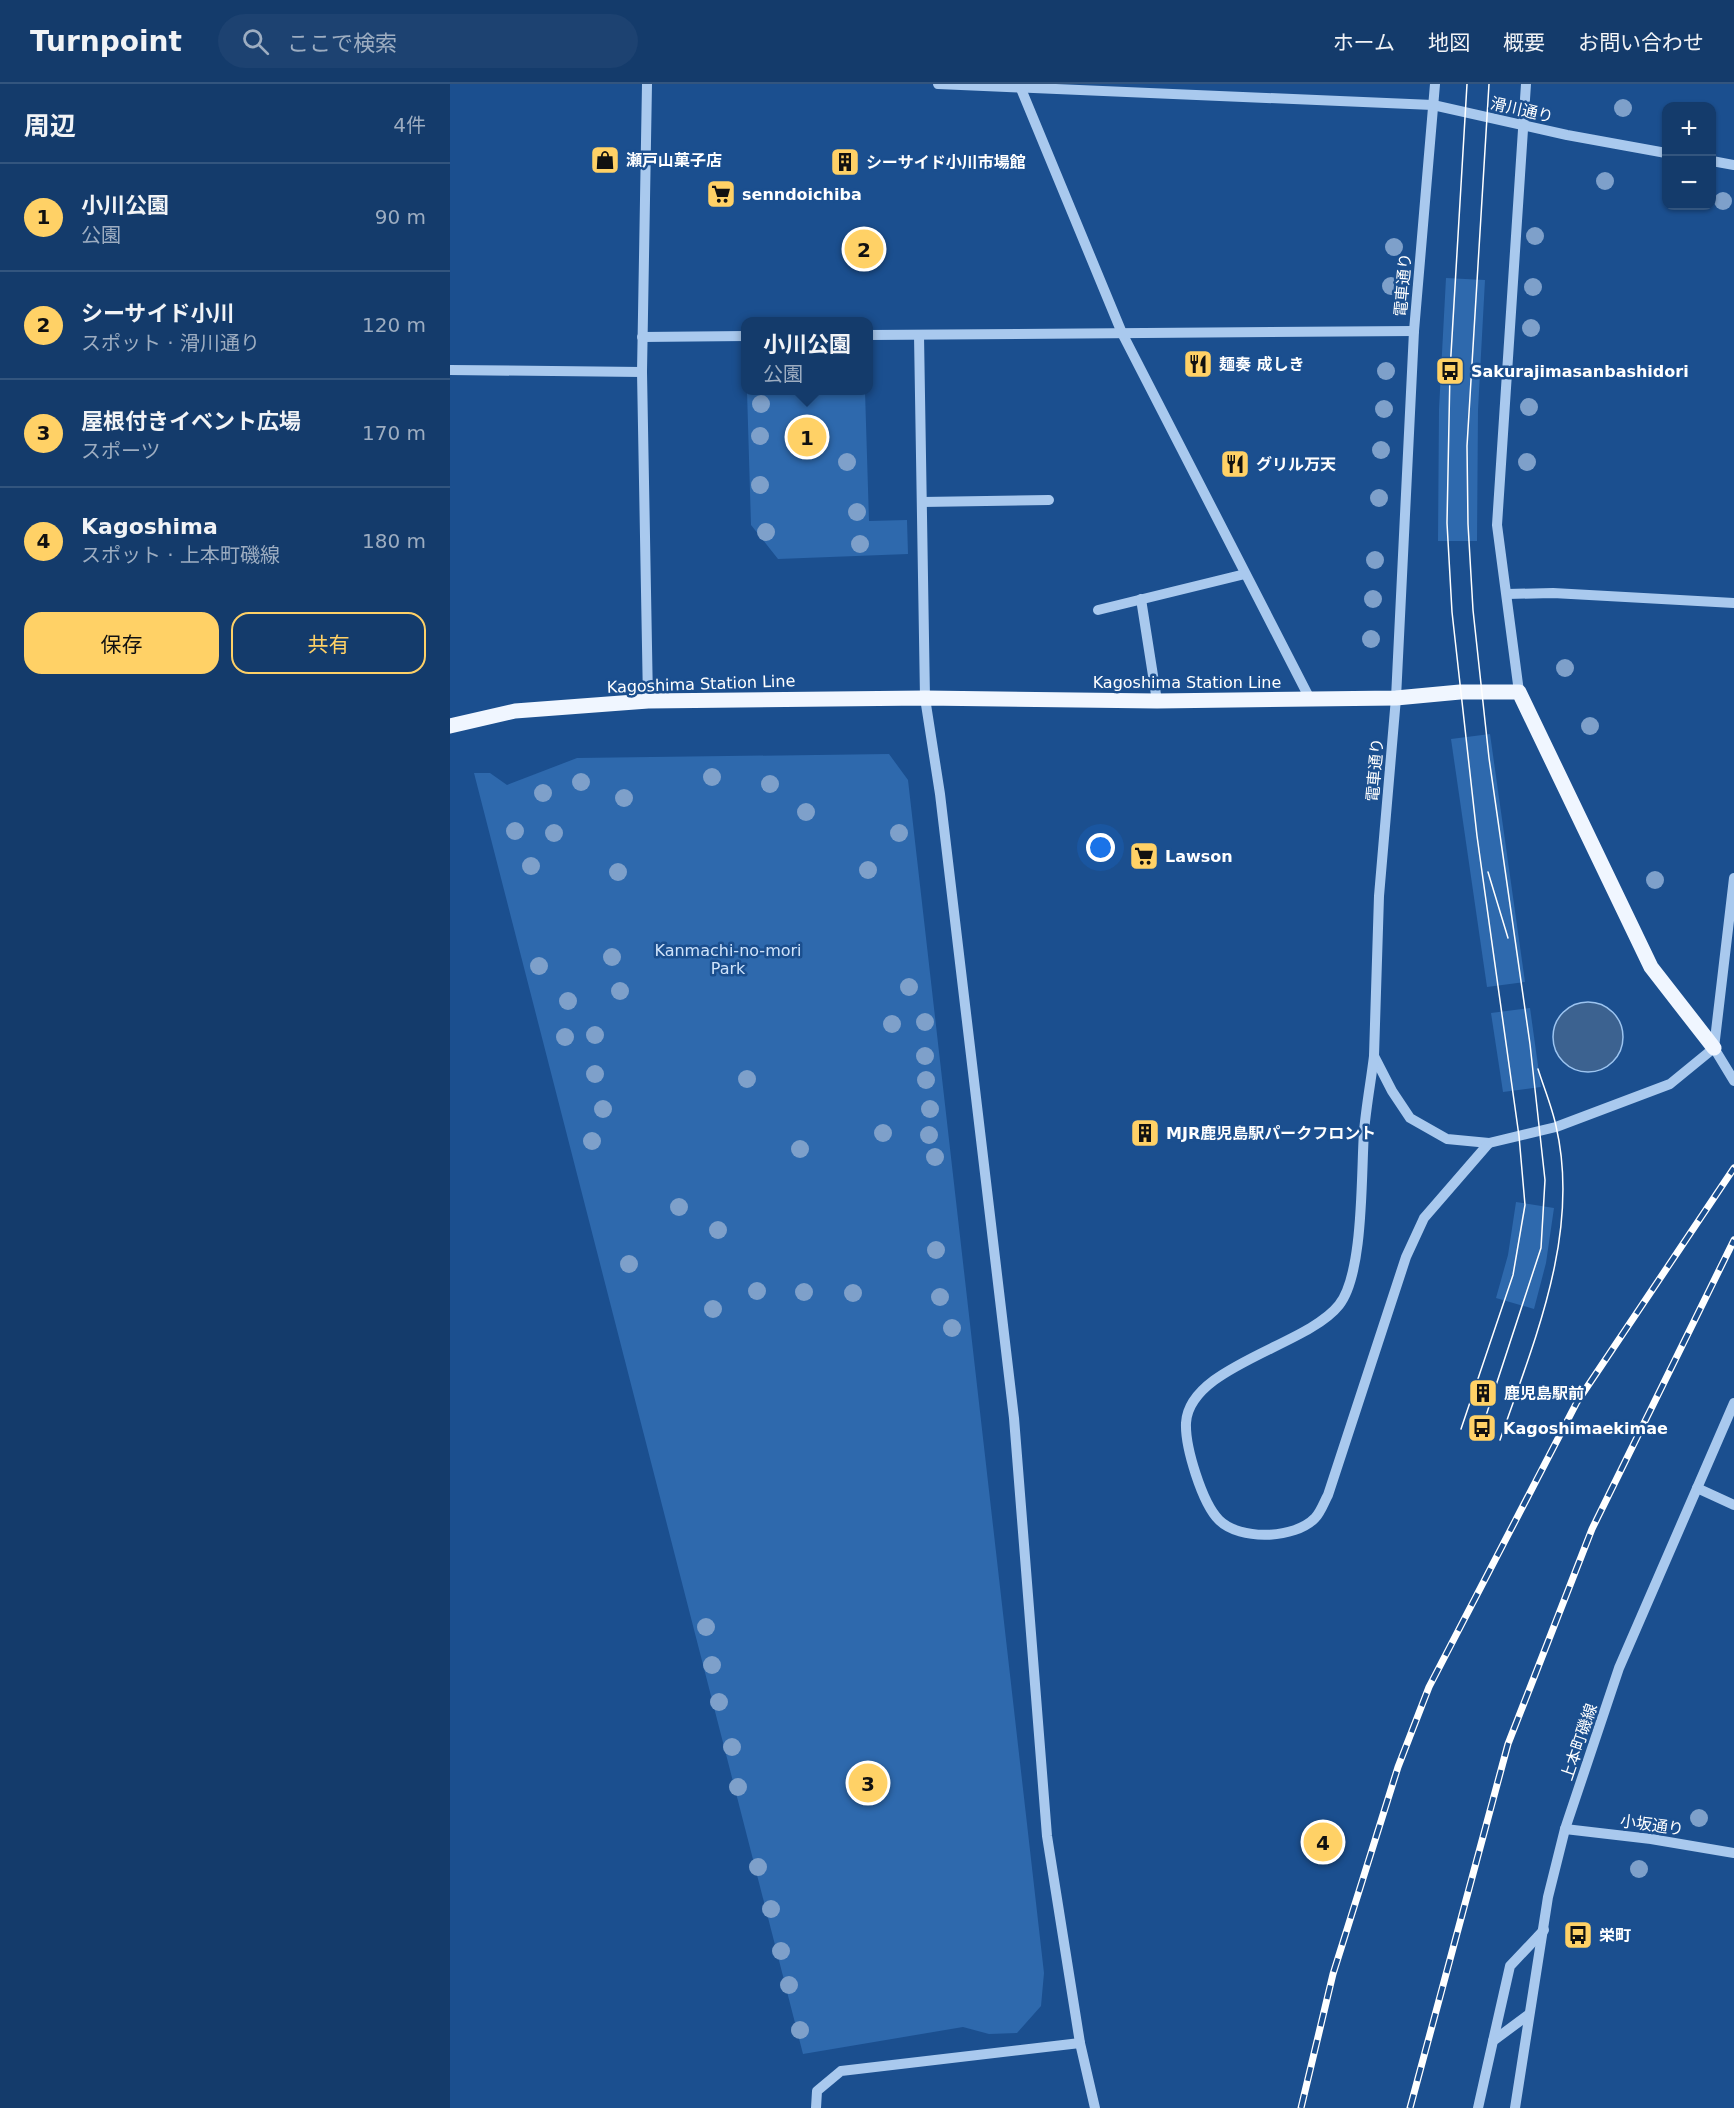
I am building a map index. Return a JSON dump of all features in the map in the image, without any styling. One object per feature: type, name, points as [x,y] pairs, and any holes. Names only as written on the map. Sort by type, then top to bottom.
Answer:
[{"type":"main road","name":"Kagoshima Station Line","points":[[450,726],[515,711],[648,701],[925,698],[1157,701],[1396,698],[1460,692],[1519,692]]},
{"type":"main road","points":[[1519,692],[1651,967],[1714,1048]]},
{"type":"street","points":[[647,84],[642,372],[648,701]]},
{"type":"street","name":"滑川通り","points":[[938,84],[1161,88],[1433,105],[1662,152]]},
{"type":"street","name":"電車通り","points":[[1435,84],[1414,331],[1396,698],[1380,896],[1374,1056],[1392,1091],[1410,1118],[1447,1139],[1489,1143],[1556,1127],[1670,1084],[1714,1048]]},
{"type":"street","points":[[1519,692],[1497,525],[1526,84]]},
{"type":"street","points":[[1019,85],[1122,333],[1310,699]]},
{"type":"street","points":[[1716,162],[1734,165]]},
{"type":"street","points":[[873,335],[1414,331]]},
{"type":"street","points":[[919,335],[925,698],[940,794],[1014,1418],[1047,1836],[1080,2043],[1095,2108]]},
{"type":"street","points":[[642,337],[741,336]]},
{"type":"street","points":[[450,370],[642,372]]},
{"type":"street","points":[[922,502],[1049,500]]},
{"type":"street","points":[[1098,610],[1245,574]]},
{"type":"street","points":[[1507,594],[1565,593],[1734,603]]},
{"type":"street","points":[[1141,599],[1157,701]]},
{"type":"street","points":[[1734,878],[1714,1048],[1734,1081]]},
{"type":"street","points":[[1374,1056],[1364,1130],[1360,1212],[1350,1287],[1338,1306],[1318,1323],[1230,1370],[1201,1392],[1190,1404],[1186,1424],[1200,1491],[1220,1522],[1235,1531],[1275,1536],[1299,1530],[1316,1518],[1328,1495],[1406,1257],[1424,1218],[1489,1143]]},
{"type":"street","name":"上本町磯線","points":[[1515,2108],[1548,1897],[1565,1829],[1619,1668],[1734,1403]]},
{"type":"street","points":[[1697,1488],[1734,1505]]},
{"type":"street","name":"小坂通り","points":[[1565,1829],[1651,1839],[1734,1853]]},
{"type":"street","points":[[1478,2108],[1510,1966],[1544,1930]]},
{"type":"street","points":[[1493,2041],[1528,2014]]},
{"type":"street","points":[[816,2108],[817,2091],[841,2071],[1080,2043]]},
{"type":"green space","points":[[1446,278],[1485,280],[1478,410],[1477,541],[1438,541],[1439,409]]},
{"type":"green space","points":[[747,395],[865,395],[869,521],[907,520],[908,554],[778,559],[751,525]]},
{"type":"green space","points":[[1490,734],[1525,982],[1487,987],[1451,739]]},
{"type":"green space","name":"Kanmachi-no-mori Park","points":[[889,754],[908,780],[1044,1973],[1041,2006],[1017,2033],[989,2034],[963,2027],[803,2054],[474,773],[490,773],[507,785],[577,758]]},
{"type":"green space","points":[[1530,1008],[1541,1087],[1503,1092],[1491,1013]]},
{"type":"green space","points":[[1516,1202],[1554,1208],[1546,1263],[1534,1309],[1496,1298],[1508,1255]]},
{"type":"shaded area","points":[[1588,1002],[1601,1005],[1613,1012],[1620,1024],[1623,1037],[1620,1050],[1613,1062],[1601,1069],[1588,1072],[1575,1069],[1563,1062],[1556,1050],[1553,1037],[1556,1024],[1563,1012],[1575,1005]]},
{"type":"tram line","points":[[1461,1429],[1513,1275],[1525,1205],[1519,1136],[1477,836],[1452,612],[1447,523],[1450,371],[1467,84]]},
{"type":"tram line","points":[[1480,1434],[1541,1248],[1545,1180],[1530,1044],[1489,758],[1473,610],[1468,524],[1467,446],[1489,84]]},
{"type":"tram line","points":[[1488,872],[1508,938]]},
{"type":"tram line","points":[[1500,1440],[1527,1364],[1550,1286],[1563,1206],[1562,1166],[1556,1126],[1538,1069]]},
{"type":"railway","points":[[1301,2108],[1333,1974],[1398,1767],[1429,1687],[1577,1402],[1734,1168]]},
{"type":"railway","points":[[1410,2108],[1508,1744],[1592,1529],[1734,1240]]},
{"type":"place","name":"瀬戸山菓子店","points":[[605,160]]},
{"type":"place","name":"シーサイド小川市場館","points":[[845,162]]},
{"type":"place","name":"senndoichiba","points":[[721,194]]},
{"type":"place","name":"シーサイド小川","points":[[864,249]]},
{"type":"place","name":"麺奏 成しき","points":[[1198,364]]},
{"type":"place","name":"Sakurajimasanbashidori","points":[[1450,371]]},
{"type":"place","name":"小川公園","points":[[807,437]]},
{"type":"place","name":"グリル万天","points":[[1235,464]]},
{"type":"place","name":"Lawson","points":[[1144,856]]},
{"type":"place","name":"MJR鹿児島駅パークフロント","points":[[1145,1133]]},
{"type":"place","name":"鹿児島駅前","points":[[1483,1393]]},
{"type":"place","name":"Kagoshimaekimae","points":[[1482,1428]]},
{"type":"place","name":"屋根付きイベント広場","points":[[868,1783]]},
{"type":"place","name":"Kagoshima","points":[[1323,1842]]},
{"type":"place","name":"栄町","points":[[1578,1935]]}]
